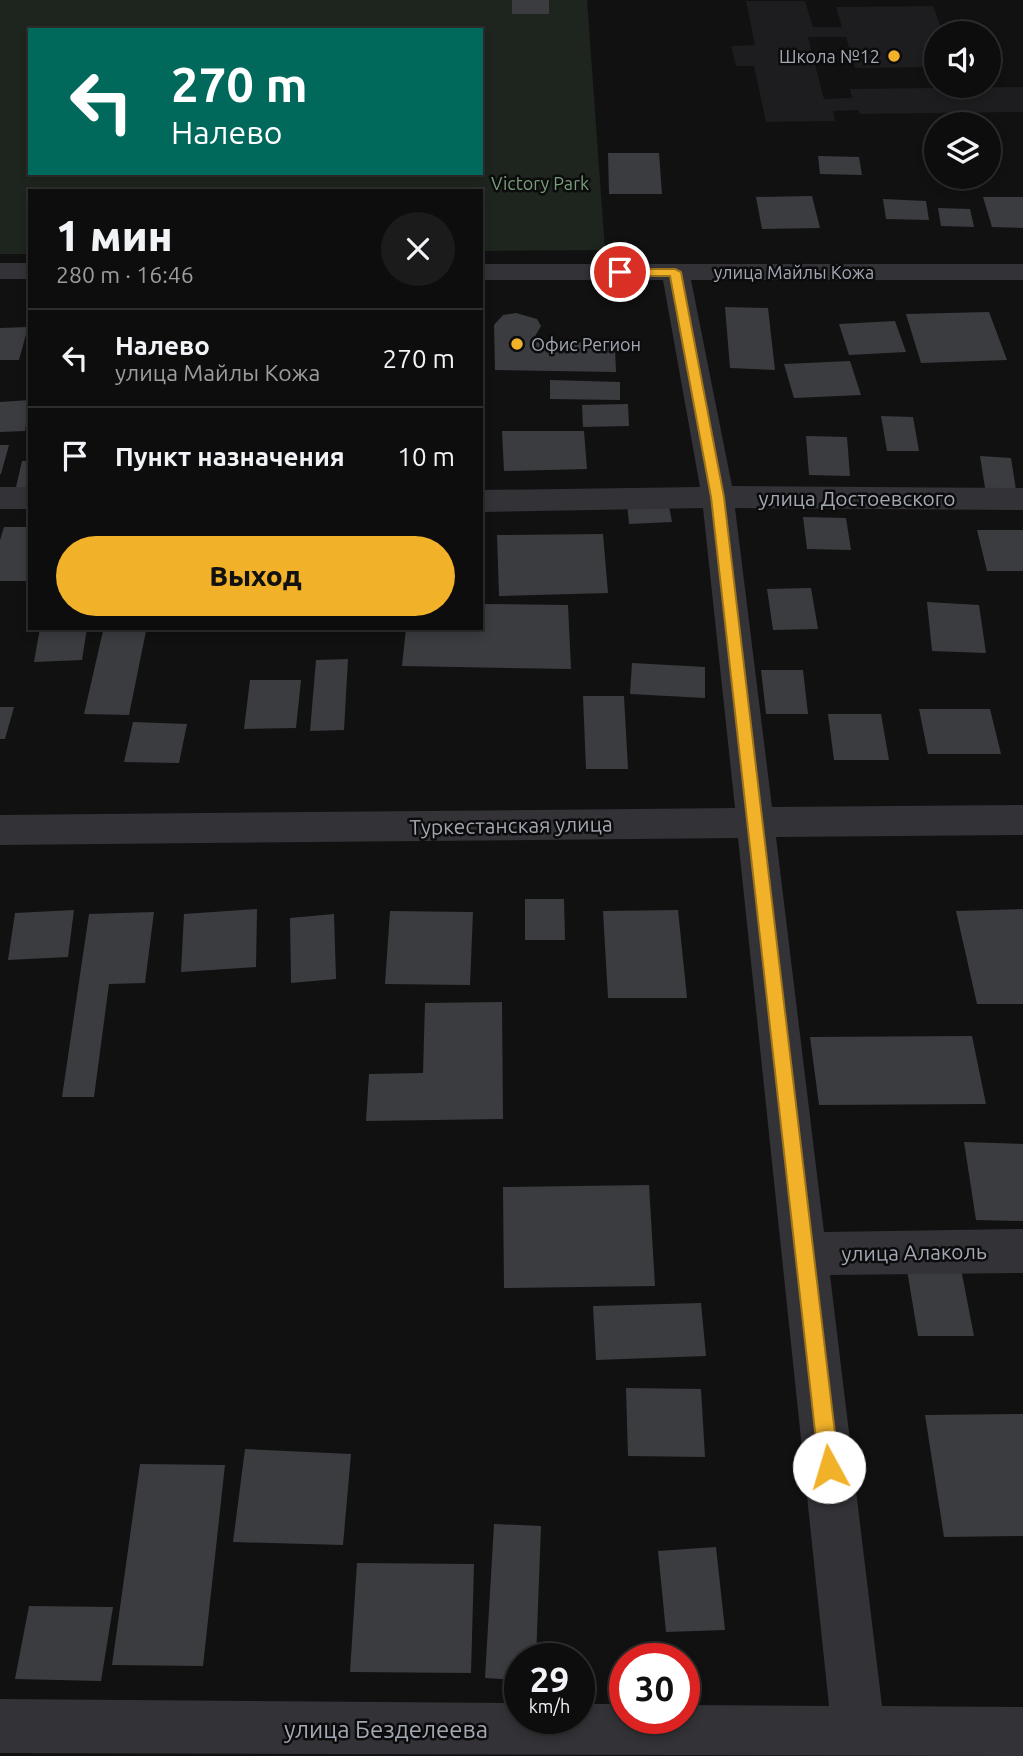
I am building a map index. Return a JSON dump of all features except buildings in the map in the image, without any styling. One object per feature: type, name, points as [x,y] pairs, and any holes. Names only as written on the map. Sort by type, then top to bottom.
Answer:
[{"type":"street","points":[[0,271],[28,271]]},
{"type":"street","name":"улица Майлы Кожа","points":[[483,272],[1023,272]]},
{"type":"street","points":[[675,272],[718,497],[859,1733]]},
{"type":"street","name":"улица Достоевского","points":[[483,501],[718,497],[1023,499]]},
{"type":"street","points":[[0,498],[28,498]]},
{"type":"street","name":"Туркестанская улица","points":[[0,830],[1023,820]]},
{"type":"street","name":"улица Алаколь","points":[[804,1254],[1023,1251]]},
{"type":"street","name":"улица Безделеева","points":[[0,1726],[1023,1734]]},
{"type":"shaded area","name":"Школа №12","points":[[746,1],[805,1],[813,27],[842,27],[836,7],[933,6],[939,21],[924,21],[924,67],[855,68],[846,37],[808,37],[824,99],[852,98],[850,89],[924,88],[924,98],[1001,98],[1001,87],[1023,87],[1023,112],[860,114],[858,110],[833,111],[835,121],[766,122],[754,66],[736,66],[731,46],[755,45]]},
{"type":"green space","name":"Victory Park","points":[[0,0],[587,0],[605,250],[483,251],[483,189],[28,189],[28,254],[0,254]]},
{"type":"place","name":"Школа №12","points":[[894,56]]},
{"type":"place","name":"Офис Регион","points":[[517,344]]},
{"type":"route","points":[[620,272],[675,272],[718,497],[829,1467]]}]
